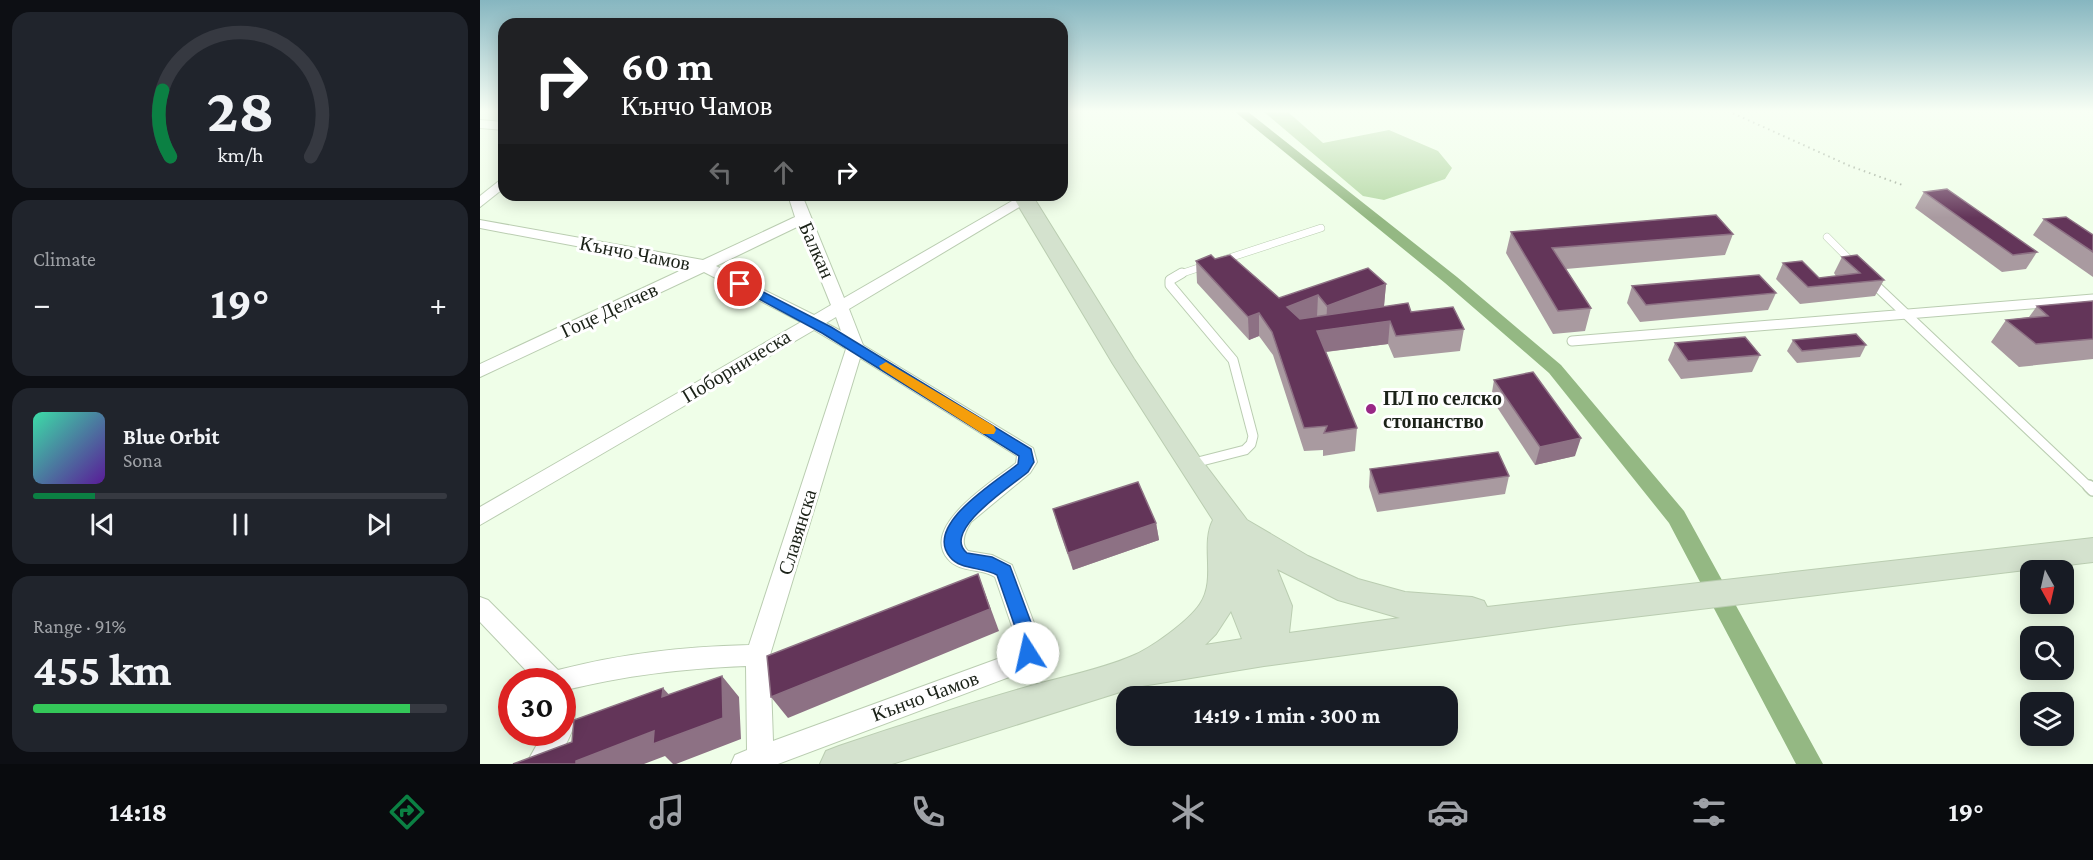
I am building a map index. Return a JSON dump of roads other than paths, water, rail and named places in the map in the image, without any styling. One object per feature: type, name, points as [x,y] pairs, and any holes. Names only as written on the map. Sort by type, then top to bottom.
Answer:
[{"type":"main road","points":[[1025,201],[1228,526],[1249,620],[1264,651]]},
{"type":"main road","points":[[1228,526],[1314,575],[1361,596],[1404,607],[1449,611],[1566,611]]},
{"type":"main road","points":[[1136,671],[1190,640],[1212,618],[1223,593],[1228,526]]},
{"type":"main road","points":[[839,764],[961,723],[1136,671],[1264,651],[1566,611],[1676,601],[2093,550]]},
{"type":"street","points":[[480,191],[498,187]]},
{"type":"street","points":[[480,203],[498,188]]},
{"type":"street","name":"Балкан","points":[[797,201],[841,304]]},
{"type":"street","name":"Поборническа","points":[[480,517],[1016,201]]},
{"type":"street","name":"Гоце Делчев","points":[[480,371],[803,219]]},
{"type":"street","name":"Кънчо Чамов","points":[[480,224],[703,265],[812,321],[1026,453],[1027,462],[1023,468],[964,516],[954,530],[953,543],[955,553],[963,559],[992,564],[1004,571],[1030,644],[1028,653],[1019,662],[754,762]]},
{"type":"street","points":[[841,304],[855,347]]},
{"type":"street","name":"Славянска","points":[[754,762],[758,655],[855,347]]},
{"type":"street","points":[[480,607],[539,668]]},
{"type":"street","points":[[576,677],[615,667],[675,658],[758,655]]},
{"type":"street","points":[[539,764],[550,746]]},
{"type":"lane","points":[[1189,464],[1245,450],[1251,444],[1253,436],[1233,360],[1170,285],[1170,280],[1177,275],[1321,228]]},
{"type":"lane","points":[[1827,237],[1904,315],[2093,490]]},
{"type":"lane","points":[[1572,342],[2093,299]]},
{"type":"waterway","points":[[1285,147],[1451,280],[1555,369],[1677,517],[1810,764]]},
{"type":"place","name":"ПЛ по селско стопанство","points":[[1371,409]]}]
